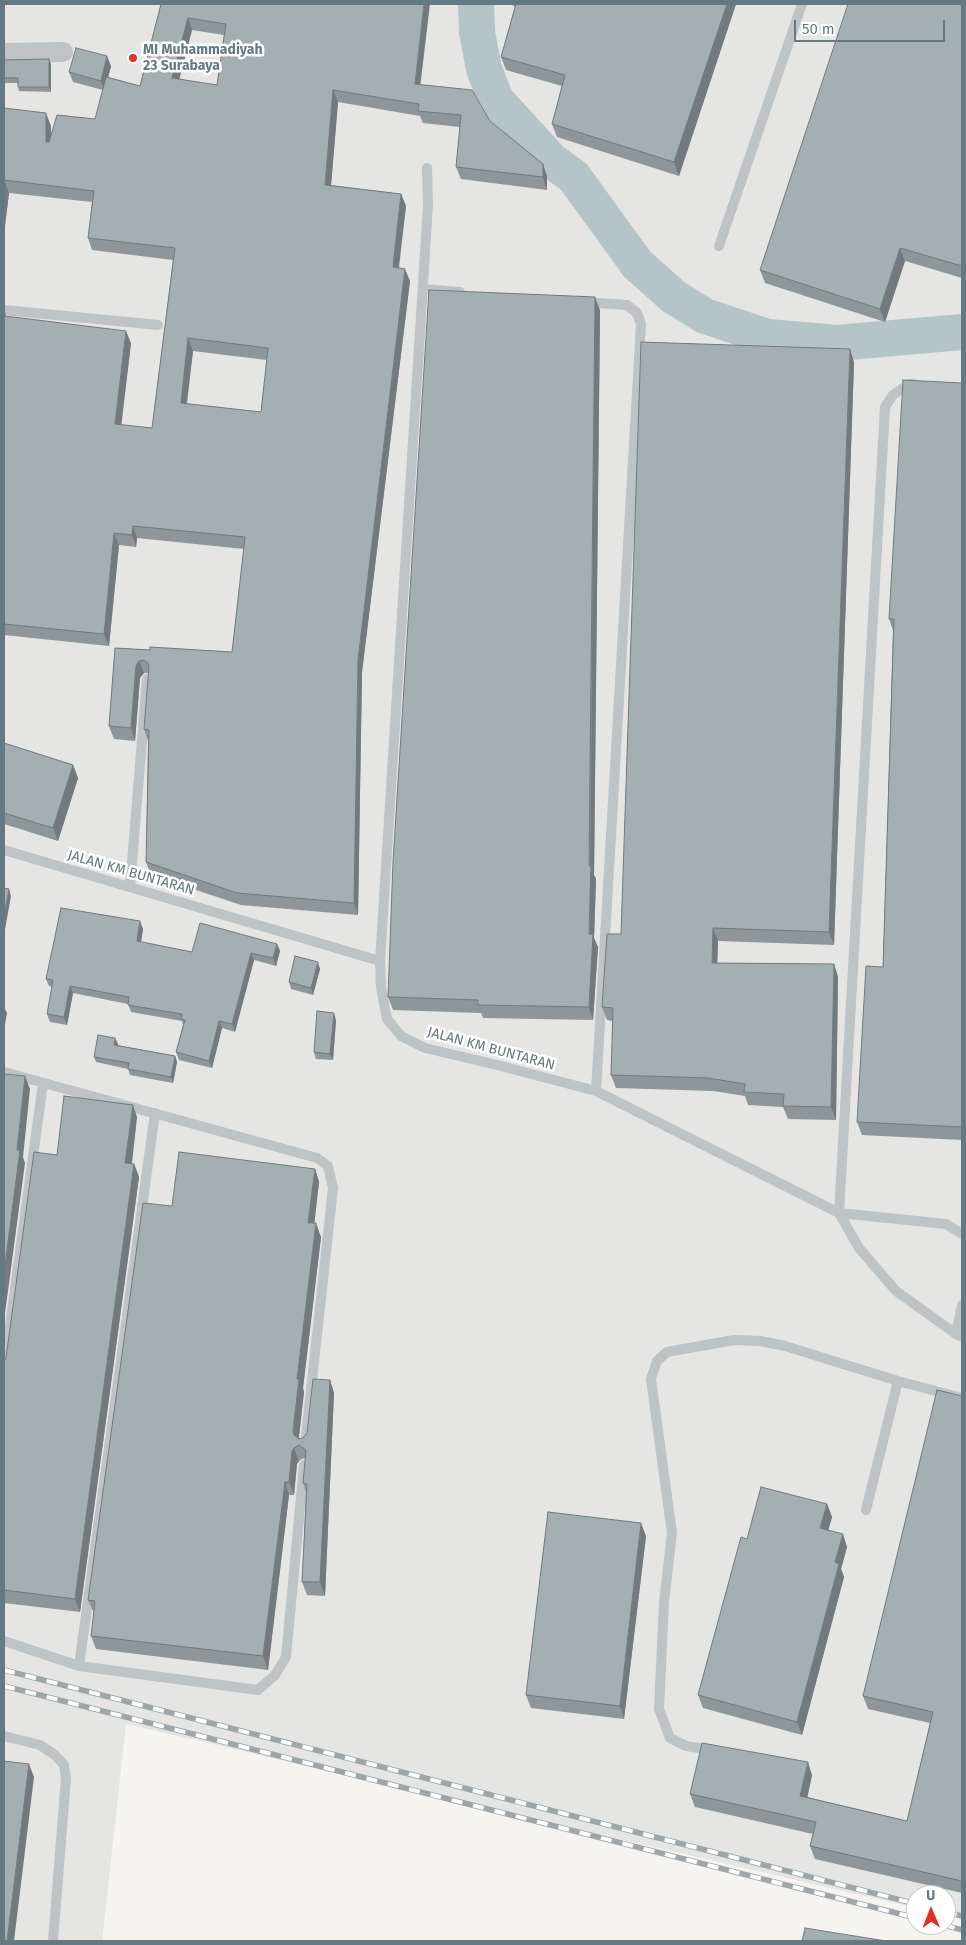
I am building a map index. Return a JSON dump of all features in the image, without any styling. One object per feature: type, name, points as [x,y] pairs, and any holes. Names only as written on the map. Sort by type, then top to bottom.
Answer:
[{"type":"street","points":[[4,53],[63,52]]},
{"type":"lane","points":[[720,246],[802,4]]},
{"type":"lane","points":[[380,961],[428,205],[427,168]]},
{"type":"lane","points":[[423,289],[472,293]]},
{"type":"lane","points":[[569,300],[627,305],[637,313],[641,324],[596,1091]]},
{"type":"lane","points":[[4,310],[158,325]]},
{"type":"lane","points":[[927,384],[909,384],[892,395],[885,407],[838,1213],[860,1248],[896,1291],[959,1335],[962,1305]]},
{"type":"lane","points":[[130,886],[147,679]]},
{"type":"lane","name":"JALAN KM BUNTARAN","points":[[4,850],[380,961],[380,986],[387,1019],[401,1036],[425,1048],[497,1064],[596,1091],[838,1213],[946,1224],[962,1234]]},
{"type":"lane","points":[[4,1072],[317,1158],[328,1166],[333,1188],[305,1445]]},
{"type":"lane","points":[[4,1370],[43,1084]]},
{"type":"lane","points":[[79,1666],[155,1113]]},
{"type":"lane","points":[[723,1752],[686,1746],[670,1738],[660,1709],[664,1602],[672,1533],[651,1379],[657,1361],[667,1352],[734,1340],[761,1341],[785,1346],[898,1381],[962,1398]]},
{"type":"lane","points":[[866,1510],[898,1381]]},
{"type":"lane","points":[[4,1641],[79,1666],[258,1690],[275,1676],[286,1657],[304,1465]]},
{"type":"lane","points":[[4,1736],[40,1745],[55,1755],[64,1766],[66,1778],[53,1941]]},
{"type":"shaded area","points":[[4,4],[962,4],[962,1919],[956,1918],[956,1885],[906,1885],[906,1906],[126,1724],[102,1941],[4,1941]]},
{"type":"building","points":[[161,4],[424,4],[415,84],[472,90],[490,121],[543,164],[543,177],[456,167],[461,115],[418,111],[419,104],[333,90],[325,185],[401,194],[393,267],[405,269],[358,660],[354,903],[237,893],[146,862],[149,730],[144,729],[149,667],[148,663],[144,660],[139,661],[136,666],[131,728],[109,726],[115,648],[150,650],[150,647],[232,652],[245,537],[133,526],[132,535],[114,533],[104,634],[4,624],[4,313],[5,316],[126,331],[115,424],[152,428],[175,248],[88,238],[94,191],[4,180],[4,108],[46,113],[46,142],[49,142],[57,115],[95,119],[106,77],[140,86]],"holes":[[[188,18],[226,24],[217,85],[172,78]],[[188,338],[268,348],[261,412],[181,403]]]},
{"type":"building","points":[[516,4],[727,4],[674,162],[552,124],[565,75],[501,57]]},
{"type":"building","points":[[848,4],[962,4],[962,266],[900,248],[880,309],[760,270]]},
{"type":"building","points":[[76,48],[107,56],[101,81],[69,72]]},
{"type":"building","points":[[49,59],[49,87],[18,87],[18,78],[4,78],[4,60]]},
{"type":"building","points":[[429,290],[595,297],[589,866],[591,866],[589,934],[593,934],[589,1007],[478,1005],[478,1000],[388,997],[393,862]]},
{"type":"building","points":[[641,342],[850,349],[829,932],[713,928],[712,963],[834,964],[831,1107],[783,1106],[784,1094],[744,1092],[745,1084],[708,1078],[611,1075],[613,1008],[602,1007],[607,934],[621,934]]},
{"type":"building","points":[[903,380],[962,383],[962,1127],[857,1122],[866,966],[883,967],[894,619],[889,619]]},
{"type":"building","points":[[4,743],[73,765],[53,828],[4,813]]},
{"type":"building","points":[[4,888],[9,889],[4,916]]},
{"type":"building","points":[[61,908],[140,921],[137,941],[192,952],[200,923],[277,944],[273,958],[251,953],[232,1024],[219,1021],[209,1061],[176,1052],[185,1020],[181,1019],[182,1014],[128,1005],[129,997],[70,986],[64,1017],[47,1014],[53,980],[46,979]]},
{"type":"building","points":[[295,956],[318,962],[311,988],[289,982]]},
{"type":"building","points":[[317,1011],[334,1013],[330,1054],[314,1052]]},
{"type":"building","points":[[98,1035],[115,1038],[114,1045],[175,1056],[171,1077],[128,1069],[129,1063],[94,1057]]},
{"type":"building","points":[[4,1074],[25,1076],[17,1150],[20,1150],[4,1273]]},
{"type":"building","points":[[64,1096],[133,1105],[125,1163],[134,1164],[75,1599],[4,1590],[4,1361],[6,1358],[34,1152],[57,1155]]},
{"type":"building","points":[[179,1152],[315,1169],[308,1223],[316,1223],[297,1379],[299,1379],[293,1431],[294,1435],[299,1439],[303,1438],[307,1433],[313,1379],[330,1380],[320,1582],[302,1582],[307,1484],[303,1483],[306,1450],[299,1445],[292,1451],[289,1482],[285,1482],[263,1656],[91,1636],[95,1601],[88,1600],[143,1203],[172,1206]]},
{"type":"building","points":[[937,1390],[962,1396],[962,1881],[810,1846],[816,1822],[690,1794],[702,1743],[808,1762],[800,1796],[907,1821],[933,1712],[863,1696]]},
{"type":"building","points":[[761,1487],[827,1504],[820,1528],[843,1534],[835,1562],[839,1564],[797,1722],[698,1695],[741,1537],[747,1539]]},
{"type":"building","points":[[548,1512],[641,1523],[620,1706],[526,1695]]},
{"type":"building","points":[[4,1761],[29,1764],[7,1941],[4,1941]]},
{"type":"building","points":[[805,1928],[886,1941],[802,1941]]},
{"type":"waterway","points":[[476,4],[477,32],[484,69],[496,100],[551,160],[574,177],[637,264],[674,297],[705,316],[768,337],[837,343],[962,332]]},
{"type":"railway","points":[[4,1670],[906,1901]]},
{"type":"railway","points":[[4,1686],[906,1915]]},
{"type":"railway","points":[[956,1914],[962,1916]]},
{"type":"railway","points":[[956,1928],[962,1930]]},
{"type":"place","name":"MI Muhammadiyah 23 Surabaya","points":[[133,58]]}]
